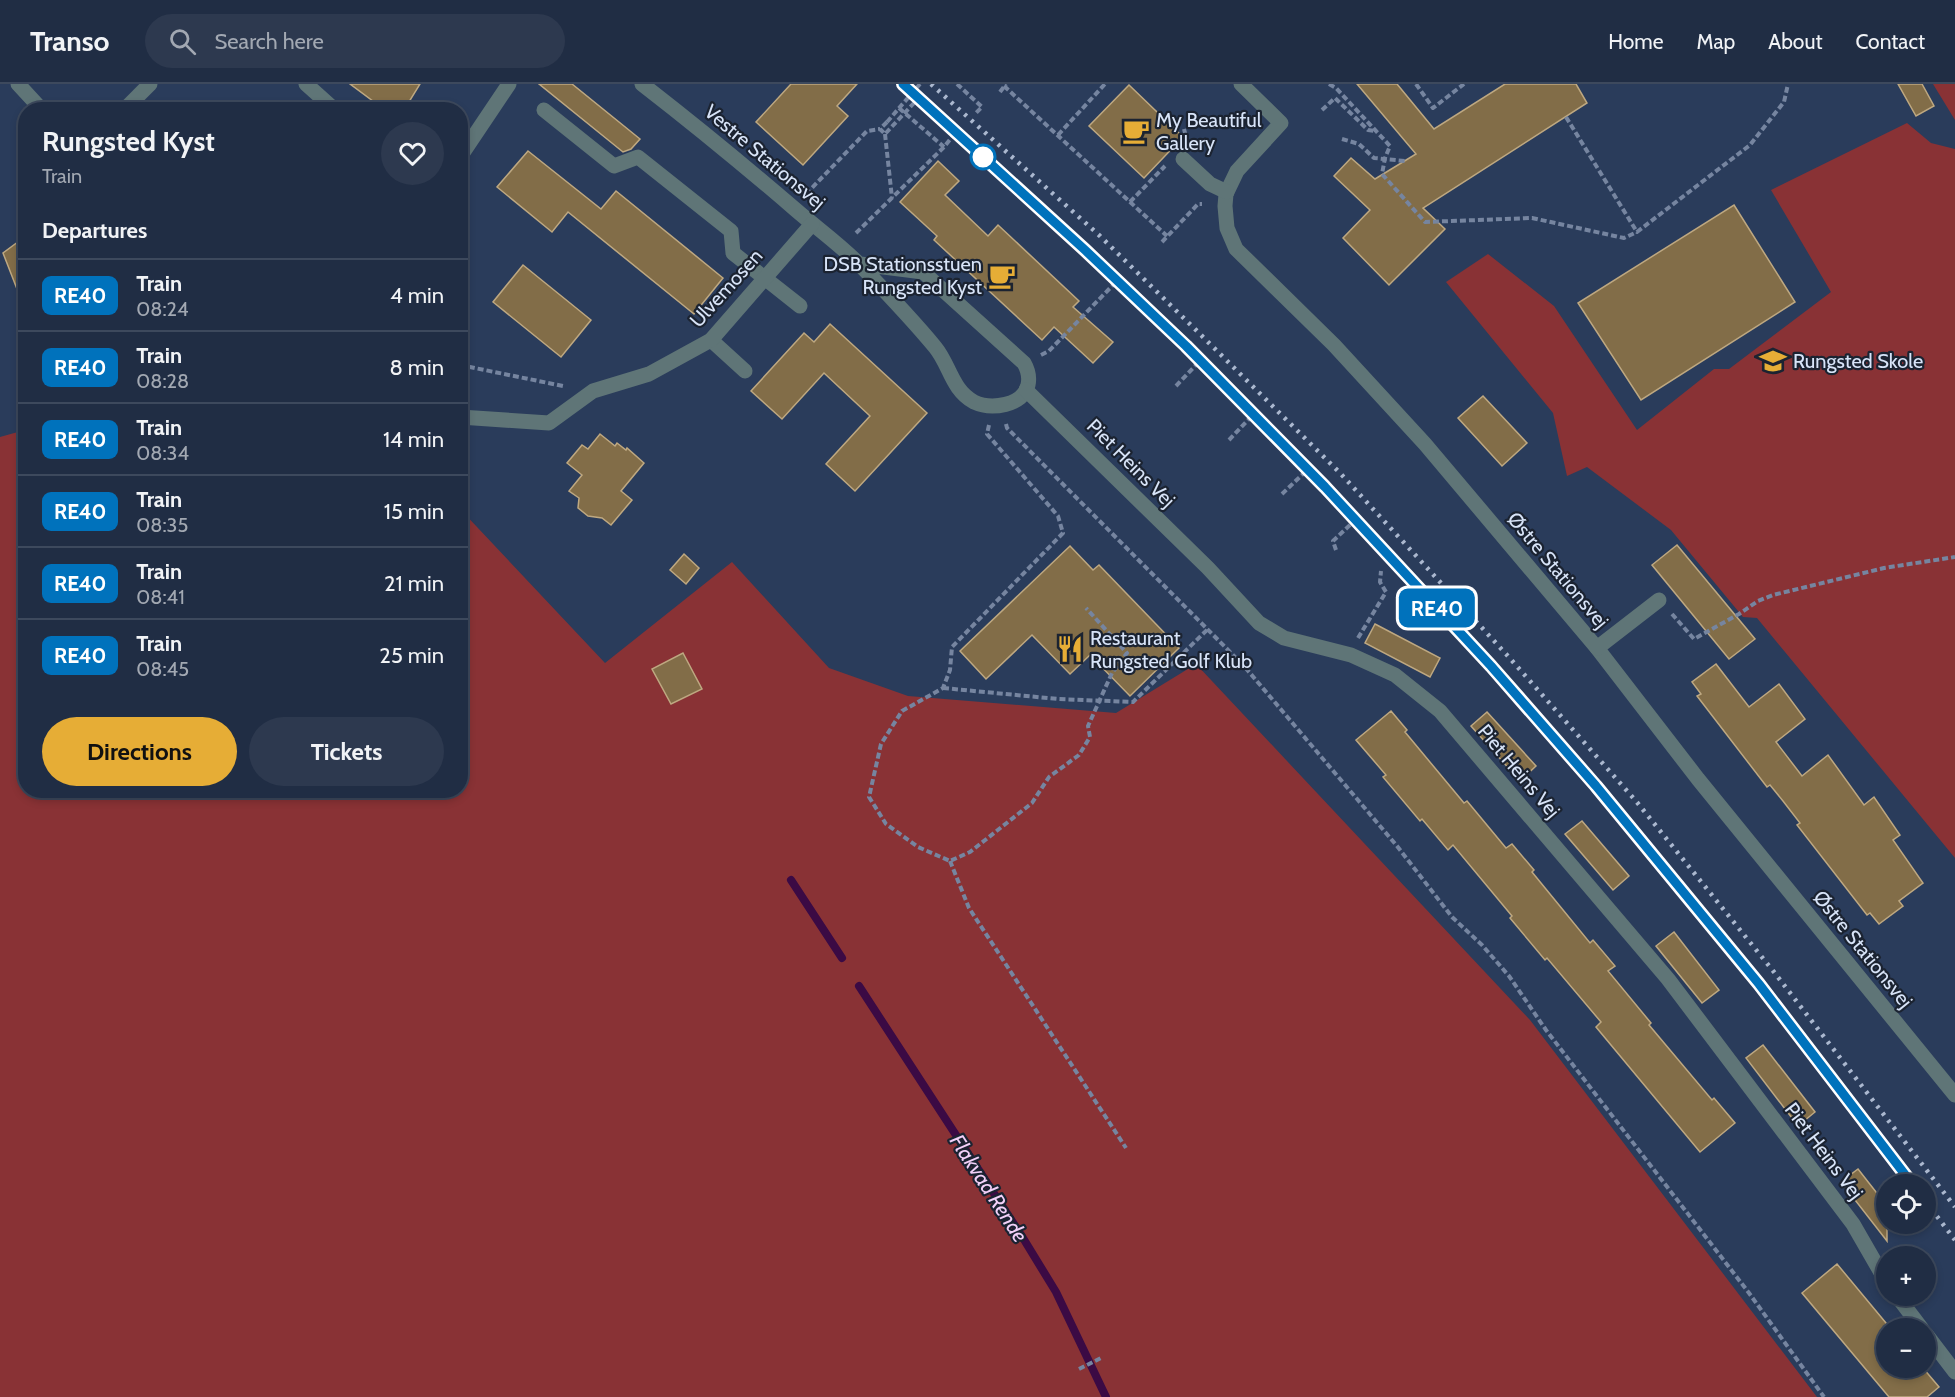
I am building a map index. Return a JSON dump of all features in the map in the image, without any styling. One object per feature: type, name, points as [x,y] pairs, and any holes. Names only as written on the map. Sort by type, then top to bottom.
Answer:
[{"type":"street","points":[[18,84],[35,102]]},
{"type":"street","points":[[132,102],[150,84]]},
{"type":"street","points":[[306,84],[326,102]]},
{"type":"street","points":[[468,145],[509,84]]},
{"type":"street","name":"Vestre Stationsvej","points":[[642,84],[708,135],[860,264],[937,350],[952,382],[972,401],[982,405],[997,406]]},
{"type":"street","points":[[1183,159],[1226,199],[1237,171],[1281,123],[1241,84]]},
{"type":"street","points":[[544,110],[614,166],[638,157],[730,231],[733,253],[800,306]]},
{"type":"street","name":"Østre Stationsvej","points":[[1226,199],[1227,228],[1236,249],[1334,345],[1418,436],[1597,648],[1698,779],[1955,1095]]},
{"type":"street","name":"Ulvemosen","points":[[468,418],[549,423],[593,391],[649,374],[711,340],[812,224]]},
{"type":"street","points":[[860,264],[923,272],[1024,363],[1028,371],[1029,382],[1026,390],[1020,397],[997,406]]},
{"type":"street","points":[[711,340],[745,371]]},
{"type":"street","name":"Piet Heins Vej","points":[[1026,390],[1259,622],[1284,638],[1351,655],[1395,675],[1440,711],[1668,979],[1852,1224],[1876,1264]]},
{"type":"street","points":[[1597,648],[1659,600]]},
{"type":"street","points":[[1905,1306],[1914,1318]]},
{"type":"street","points":[[1936,1347],[1955,1372]]},
{"type":"path","points":[[793,207],[867,131],[880,129],[920,84]]},
{"type":"path","points":[[957,84],[982,106],[975,114]]},
{"type":"path","points":[[1058,135],[1105,84]]},
{"type":"path","points":[[1329,84],[1336,88],[1390,146],[1382,174],[1425,222],[1532,218],[1624,238],[1637,232],[1750,145],[1784,102],[1788,84]]},
{"type":"path","points":[[1416,84],[1433,108],[1464,84]]},
{"type":"path","points":[[1000,92],[1005,85],[1167,236]]},
{"type":"path","points":[[1322,110],[1335,98],[1368,130],[1375,131]]},
{"type":"path","points":[[885,134],[914,103]]},
{"type":"path","points":[[899,108],[944,147]]},
{"type":"path","points":[[1566,117],[1637,232]]},
{"type":"path","points":[[880,129],[885,134],[892,198]]},
{"type":"path","points":[[840,248],[952,137]]},
{"type":"path","points":[[1342,140],[1359,144],[1374,158],[1405,161]]},
{"type":"path","points":[[1162,242],[1198,204],[1226,199]]},
{"type":"path","points":[[1024,363],[1049,351],[1113,285]]},
{"type":"path","points":[[1176,386],[1196,365]]},
{"type":"path","points":[[468,367],[593,391]]},
{"type":"path","points":[[997,406],[1007,428],[1244,666],[1397,846],[1452,917],[1482,945],[1509,976],[1546,1030],[1749,1293],[1824,1397]]},
{"type":"path","points":[[943,688],[950,670],[952,647],[1063,533],[1058,516],[987,435],[997,406]]},
{"type":"path","points":[[1229,440],[1249,419]]},
{"type":"path","points":[[1282,494],[1304,473]]},
{"type":"path","points":[[1336,550],[1333,541],[1351,524]]},
{"type":"path","points":[[1659,600],[1694,639],[1758,601],[1773,596],[1884,568],[1955,556]]},
{"type":"path","points":[[1351,655],[1354,643],[1386,592],[1380,582],[1381,571]]},
{"type":"path","points":[[950,861],[970,852],[1032,803],[1049,777],[1079,755],[1090,737],[1088,726],[1112,673],[1127,653],[1086,608]]},
{"type":"path","points":[[1126,1148],[969,908],[950,861],[918,847],[886,824],[869,798],[881,744],[902,711],[943,688],[1133,702],[1208,629]]},
{"type":"path","points":[[1079,1369],[1101,1358]]},
{"type":"shaded area","points":[[1933,84],[1955,84],[1955,120]]},
{"type":"shaded area","points":[[1907,123],[1931,143],[1955,149],[1955,858],[1757,618],[1743,617],[1671,530],[1587,467],[1567,476],[1553,413],[1446,282],[1488,254],[1554,306],[1637,430],[1714,369],[1729,369],[1831,292],[1771,190]]},
{"type":"shaded area","points":[[18,432],[18,798],[468,798],[468,517],[605,663],[732,562],[829,668],[908,696],[1116,713],[1196,664],[1530,1020],[1817,1397],[0,1397],[0,437]]},
{"type":"building","points":[[350,84],[420,84],[409,102],[374,102]]},
{"type":"building","points":[[539,84],[572,84],[640,139],[631,149],[623,152]]},
{"type":"building","points":[[791,84],[857,84],[837,106],[848,116],[803,165],[756,122]]},
{"type":"building","points":[[1357,84],[1397,84],[1434,129],[1505,84],[1576,84],[1587,103],[1423,208],[1445,229],[1389,285],[1343,238],[1370,210],[1334,176],[1351,158],[1375,179],[1416,154]]},
{"type":"building","points":[[1898,84],[1922,84],[1934,106],[1916,116]]},
{"type":"building","points":[[1129,85],[1183,137],[1144,178],[1089,126]]},
{"type":"building","points":[[528,151],[601,209],[616,191],[723,278],[694,314],[568,212],[552,232],[497,187]]},
{"type":"building","points":[[938,161],[959,181],[945,195],[988,236],[998,225],[1079,301],[1073,307],[1113,342],[1093,363],[1054,327],[1042,340],[934,240],[937,236],[900,202]]},
{"type":"building","points":[[1734,205],[1795,302],[1641,400],[1578,303]]},
{"type":"building","points":[[18,242],[18,292],[3,253]]},
{"type":"building","points":[[523,265],[591,320],[561,357],[493,302]]},
{"type":"building","points":[[830,324],[927,413],[855,491],[826,464],[870,416],[824,373],[782,419],[751,391],[804,333],[814,342]]},
{"type":"building","points":[[1483,396],[1527,443],[1502,466],[1458,418]]},
{"type":"building","points":[[600,434],[615,446],[617,443],[626,450],[627,448],[644,463],[621,491],[632,500],[611,525],[602,518],[588,516],[578,508],[579,498],[569,491],[582,475],[567,463],[582,445],[588,449]]},
{"type":"building","points":[[1677,545],[1755,639],[1729,659],[1652,565]]},
{"type":"building","points":[[1070,546],[1093,570],[1099,565],[1179,648],[1130,696],[1090,655],[1070,674],[1032,635],[986,679],[960,651]]},
{"type":"building","points":[[684,554],[699,568],[686,584],[670,570]]},
{"type":"building","points":[[1375,624],[1440,658],[1430,677],[1365,643]]},
{"type":"building","points":[[683,653],[702,689],[671,704],[652,669]]},
{"type":"building","points":[[1716,664],[1749,707],[1779,684],[1805,719],[1776,742],[1802,776],[1828,755],[1864,805],[1874,797],[1900,835],[1893,840],[1923,883],[1899,901],[1903,906],[1879,924],[1870,913],[1867,915],[1797,825],[1800,823],[1783,801],[1770,785],[1767,787],[1697,696],[1701,694],[1692,682]]},
{"type":"building","points":[[1391,711],[1407,730],[1405,732],[1464,803],[1467,801],[1506,848],[1512,844],[1590,943],[1593,940],[1615,966],[1608,971],[1651,1023],[1649,1025],[1712,1100],[1714,1098],[1735,1123],[1700,1152],[1596,1027],[1601,1022],[1547,958],[1545,960],[1453,845],[1448,850],[1422,819],[1420,821],[1383,777],[1386,775],[1356,740]]},
{"type":"building","points":[[1487,712],[1536,766],[1520,781],[1471,726]]},
{"type":"building","points":[[1582,821],[1629,876],[1613,890],[1565,834]]},
{"type":"building","points":[[1674,932],[1719,990],[1702,1003],[1656,946]]},
{"type":"building","points":[[1763,1045],[1815,1112],[1798,1126],[1746,1058]]},
{"type":"building","points":[[1858,1169],[1876,1192],[1876,1227],[1841,1182]]},
{"type":"building","points":[[1837,1264],[1882,1318],[1876,1318],[1876,1378],[1931,1378],[1939,1387],[1927,1397],[1889,1397],[1802,1293]]},
{"type":"waterway","name":"Flakvad Rende","points":[[791,880],[842,958]]},
{"type":"waterway","name":"Flakvad Rende","points":[[859,986],[1056,1292],[1106,1397]]},
{"type":"railway","points":[[903,84],[1085,250],[1186,346],[1325,487],[1491,666],[1585,773],[1759,984],[1905,1174]]},
{"type":"railway","points":[[931,84],[1100,236],[1200,334],[1341,474],[1506,654],[1636,801],[1774,972],[1955,1207]]},
{"type":"railway","points":[[1936,1215],[1955,1240]]},
{"type":"train","name":"RE40","points":[[903,84],[1085,250],[1186,346],[1325,487],[1491,666],[1596,786],[1759,984],[1905,1174]]},
{"type":"place","name":"My Beautiful Gallery","points":[[1136,131]]},
{"type":"place","name":"DSB Stationsstuen Rungsted Kyst","points":[[1002,276]]},
{"type":"place","name":"Rungsted Skole","points":[[1773,361]]},
{"type":"place","name":"Restaurant Rungsted Golf Klub","points":[[1070,649]]}]
